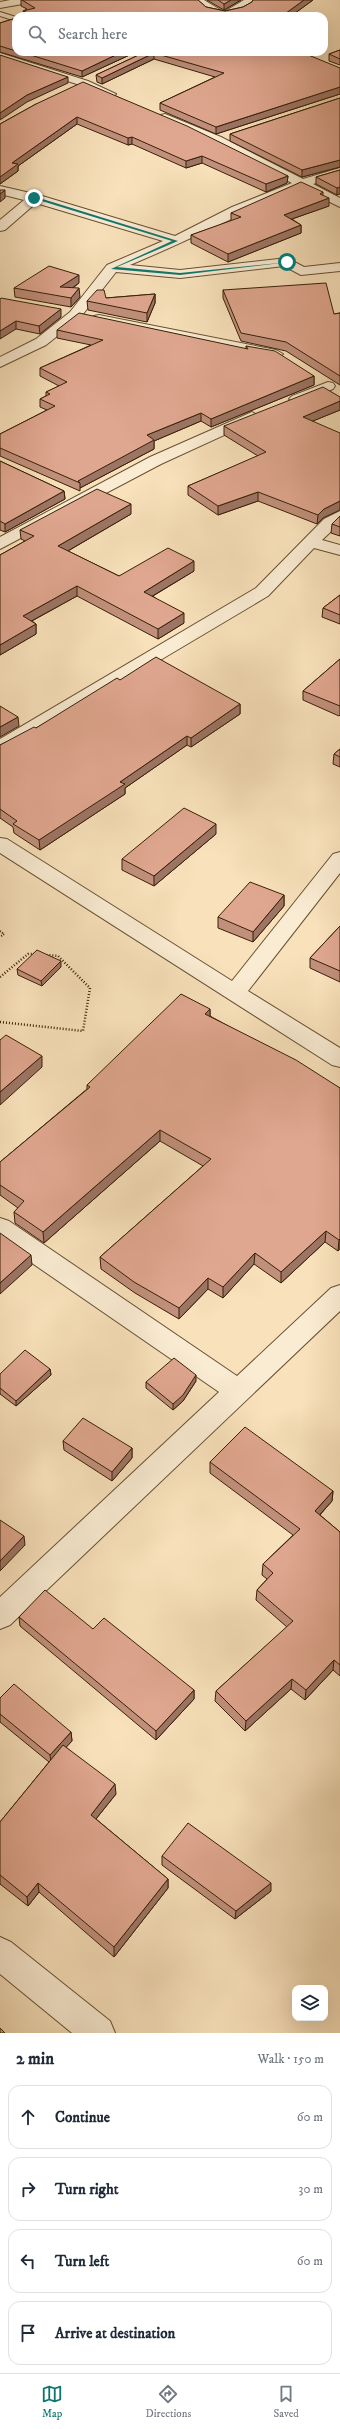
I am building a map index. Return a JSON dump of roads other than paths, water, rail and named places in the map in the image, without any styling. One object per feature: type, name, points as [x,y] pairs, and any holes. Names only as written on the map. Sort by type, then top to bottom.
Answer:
[{"type":"street","points":[[0,5],[28,0]]},
{"type":"street","points":[[197,0],[216,12]]},
{"type":"street","points":[[230,12],[252,0]]},
{"type":"street","points":[[0,56],[84,83],[118,98]]},
{"type":"street","points":[[71,89],[97,77]]},
{"type":"street","points":[[152,112],[217,140],[340,203]]},
{"type":"street","points":[[217,140],[232,135]]},
{"type":"street","points":[[0,363],[41,342],[75,315],[112,268],[176,241],[237,210],[303,183],[340,172]]},
{"type":"street","points":[[0,190],[34,198],[176,241]]},
{"type":"street","points":[[0,227],[34,198]]},
{"type":"street","points":[[112,268],[180,274],[287,262],[301,271],[340,267]]},
{"type":"street","points":[[60,312],[153,328],[280,355],[286,359]]},
{"type":"street","points":[[284,404],[328,386]]},
{"type":"street","points":[[0,544],[80,499],[219,430],[263,412]]},
{"type":"street","points":[[60,490],[80,499]]},
{"type":"street","points":[[0,747],[262,592],[330,522],[340,516]]},
{"type":"street","points":[[310,542],[340,550]]},
{"type":"street","points":[[0,844],[340,1059]]},
{"type":"street","points":[[235,992],[340,859]]},
{"type":"street","points":[[0,1228],[238,1391]]},
{"type":"street","points":[[0,1616],[340,1295]]},
{"type":"street","points":[[0,1953],[98,2033]]},
{"type":"lane","points":[[0,14],[12,18]]}]
